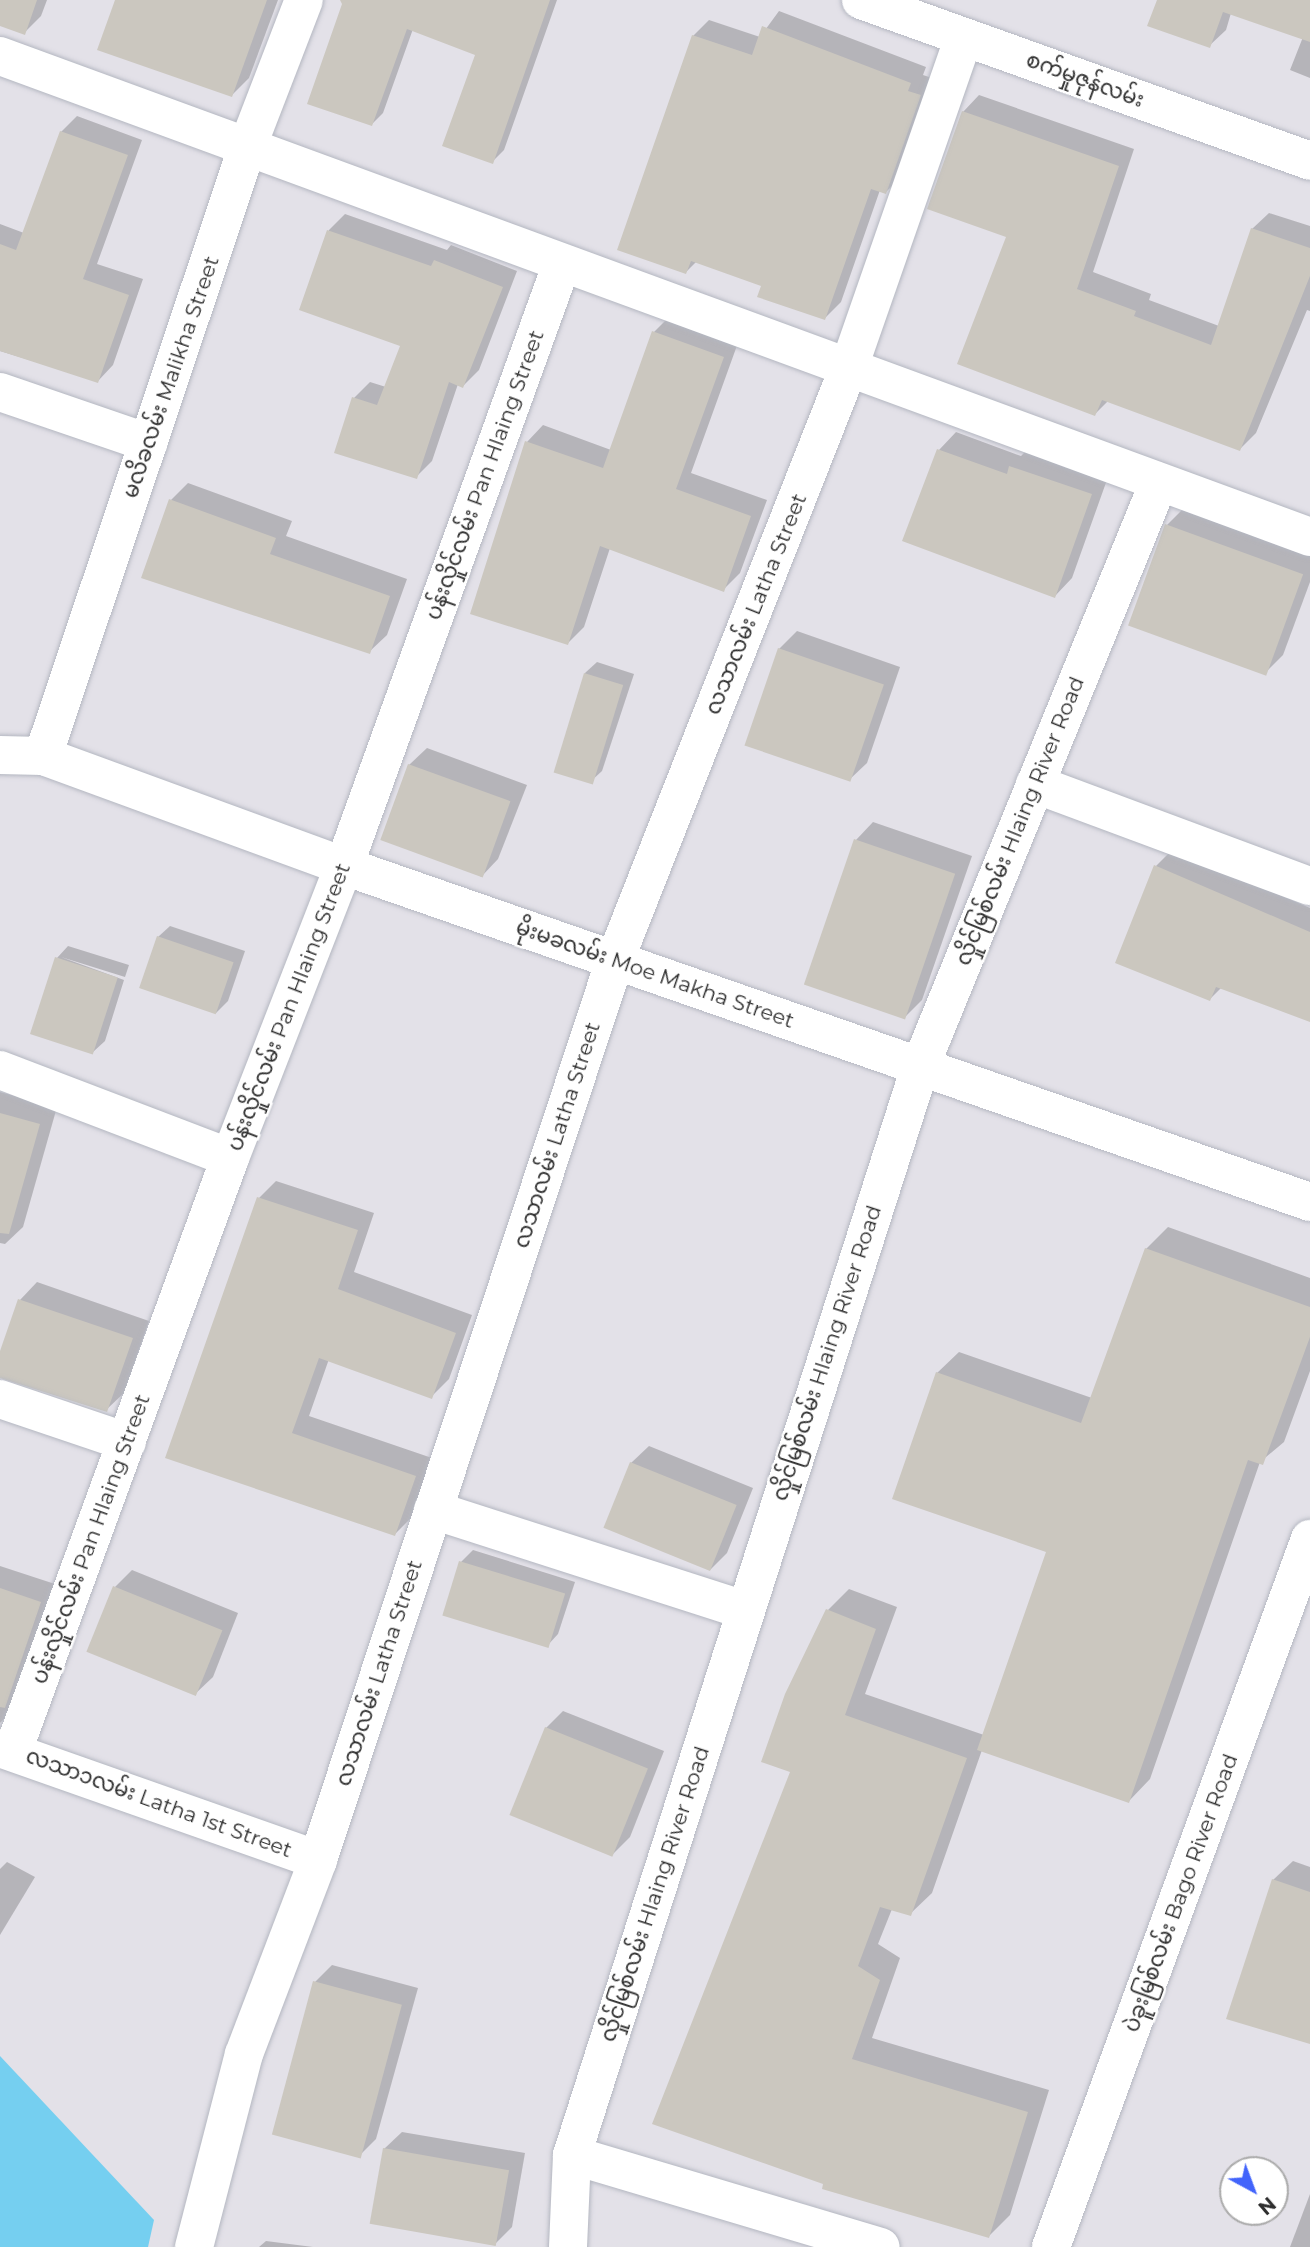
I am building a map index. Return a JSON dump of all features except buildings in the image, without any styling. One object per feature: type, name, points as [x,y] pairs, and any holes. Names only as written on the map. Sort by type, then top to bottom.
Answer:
[{"type":"street","name":"မလိခလမ်း Malikha Street","points":[[43,756],[248,145],[304,0]]},
{"type":"street","name":"စက်မှုဇုန်လမ်း","points":[[861,0],[1310,161]]},
{"type":"street","name":"လသာလမ်း Latha Street","points":[[194,2247],[244,2054],[318,1860],[615,960],[849,368],[964,37]]},
{"type":"street","points":[[0,56],[1310,537]]},
{"type":"street","name":"ပန်းလှိုင်လမ်း Pan Hlaing Street","points":[[7,1749],[127,1442],[230,1158],[344,866],[562,263]]},
{"type":"street","points":[[0,392],[149,443]]},
{"type":"street","name":"လှိုင်မြစ်လမ်း Hlaing River Road","points":[[568,2247],[572,2155],[920,1066],[1159,482]]},
{"type":"street","name":"မိုးမခလမ်း Moe Makha Street","points":[[0,755],[43,756],[344,866],[1310,1202]]},
{"type":"street","points":[[1035,784],[1310,886]]},
{"type":"street","points":[[0,1070],[230,1158]]},
{"type":"street","points":[[0,1399],[127,1442]]},
{"type":"street","points":[[433,1510],[745,1610]]},
{"type":"street","name":"ပဲခူးမြစ်လမ်း Bago River Road","points":[[1051,2247],[1310,1539]]},
{"type":"street","name":"လသာ၁လမ်း Latha 1st Street","points":[[7,1749],[318,1860]]},
{"type":"street","points":[[572,2155],[881,2247]]},
{"type":"shaded area","points":[[0,0],[1310,0],[1310,2247],[0,2247]]},
{"type":"water","points":[[0,2056],[154,2220],[148,2247],[0,2247]]}]
